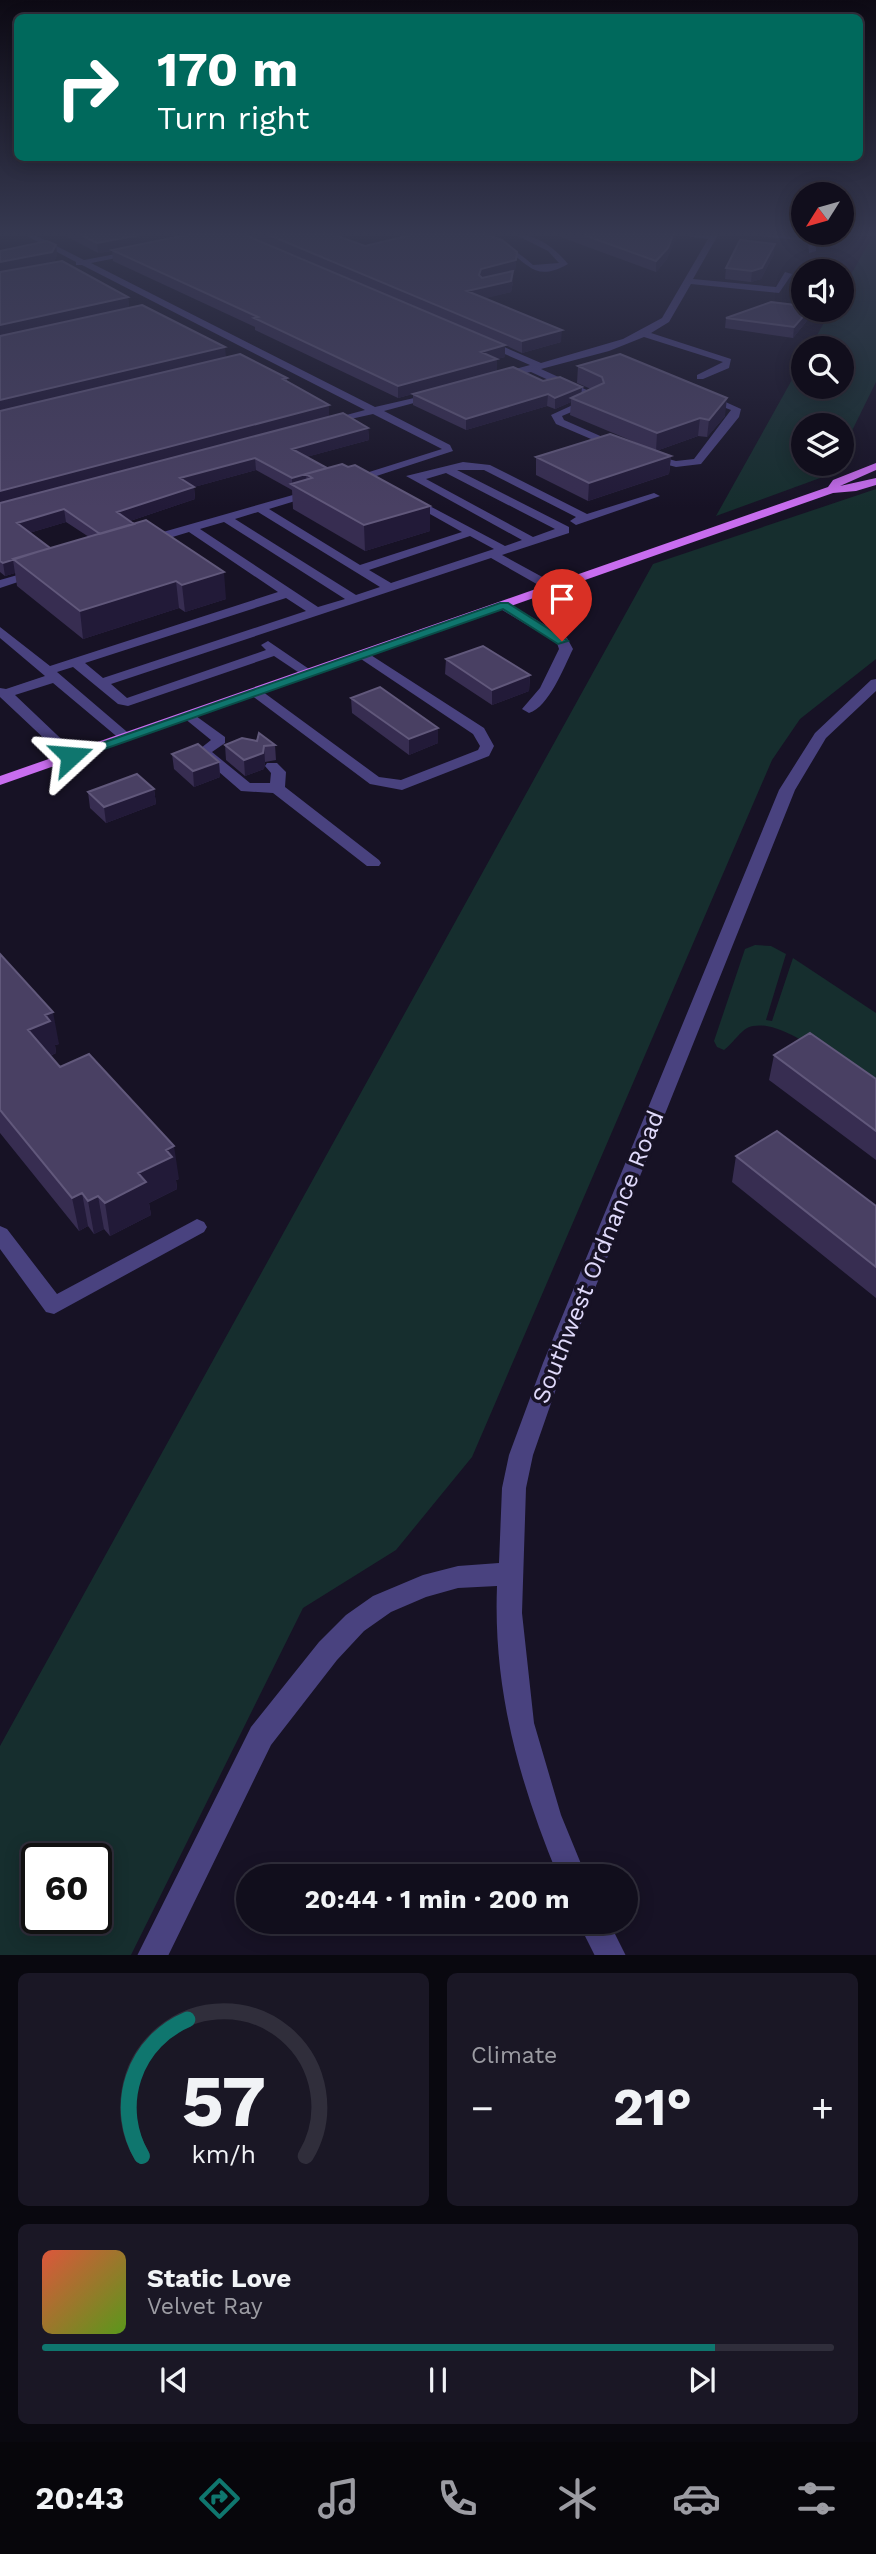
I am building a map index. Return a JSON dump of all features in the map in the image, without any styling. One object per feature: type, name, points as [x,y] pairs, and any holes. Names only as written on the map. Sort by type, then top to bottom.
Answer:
[{"type":"main road","points":[[831,490],[837,482],[876,466]]},
{"type":"main road","points":[[0,780],[831,490],[856,488],[876,481]]},
{"type":"street","points":[[139,543],[260,508],[381,482],[396,468],[448,451],[446,447],[376,410],[210,326]]},
{"type":"street","points":[[491,379],[593,352],[645,334],[657,326]]},
{"type":"street","points":[[645,334],[728,361],[726,366],[700,377]]},
{"type":"street","points":[[479,340],[596,398],[556,415],[560,422],[627,452]]},
{"type":"street","points":[[593,352],[616,361]]},
{"type":"street","points":[[251,358],[264,354]]},
{"type":"street","points":[[321,425],[452,389]]},
{"type":"street","points":[[639,455],[676,464],[696,462],[735,415],[736,409],[688,390]]},
{"type":"street","points":[[416,478],[463,465],[486,467],[586,518]]},
{"type":"street","points":[[396,468],[532,541]]},
{"type":"street","points":[[101,683],[565,530],[447,469]]},
{"type":"street","points":[[381,482],[472,532],[553,588]]},
{"type":"street","points":[[559,527],[654,496]]},
{"type":"street","points":[[260,508],[390,588]]},
{"type":"street","points":[[226,518],[354,599]]},
{"type":"street","points":[[190,528],[316,612]]},
{"type":"street","points":[[359,569],[472,532]]},
{"type":"street","points":[[0,584],[51,569]]},
{"type":"street","points":[[71,756],[3,693],[75,662],[288,593]]},
{"type":"street","points":[[504,605],[562,641],[566,649],[546,689],[529,709]]},
{"type":"street","points":[[0,631],[126,737]]},
{"type":"street","points":[[251,633],[307,674]]},
{"type":"street","points":[[75,662],[124,702],[128,702],[276,651]]},
{"type":"street","points":[[254,692],[359,770],[387,784],[402,785],[484,753],[487,746],[479,731],[363,654]]},
{"type":"street","name":"Southwest Ordnance Road","points":[[567,1864],[547,1815],[520,1723],[511,1647],[510,1574],[514,1488],[521,1455],[554,1363],[755,863],[787,790],[809,752],[832,722],[876,683]]},
{"type":"street","points":[[189,715],[220,740],[241,741]]},
{"type":"street","points":[[220,740],[203,752],[246,788],[277,788],[373,863]]},
{"type":"street","points":[[272,766],[279,772],[277,788]]},
{"type":"street","points":[[0,1234],[54,1306],[197,1227]]},
{"type":"street","points":[[152,1955],[261,1735],[328,1651],[355,1623],[382,1604],[423,1586],[458,1577],[510,1574]]},
{"type":"street","points":[[600,1934],[611,1955]]},
{"type":"green space","points":[[822,326],[876,326],[876,382],[854,427],[854,413],[791,413],[791,476],[826,476],[716,516],[791,382],[791,399],[854,399],[854,336],[817,336]]},
{"type":"green space","points":[[876,489],[876,659],[800,719],[772,760],[472,1457],[396,1550],[303,1608],[131,1955],[0,1955],[0,1746],[653,564]]},
{"type":"green space","points":[[755,945],[771,946],[786,954],[766,1020],[772,1021],[793,958],[876,1013],[876,1095],[818,1050],[783,1031],[767,1026],[749,1027],[724,1050],[717,1047],[714,1041],[745,949]]},
{"type":"building","points":[[45,326],[184,326],[225,347],[0,400],[0,336]]},
{"type":"building","points":[[271,326],[461,326],[505,345],[481,352],[497,359],[398,386]]},
{"type":"building","points":[[487,326],[553,326],[562,330],[522,341]]},
{"type":"building","points":[[240,354],[287,378],[283,379],[329,405],[0,491],[0,411]]},
{"type":"building","points":[[620,354],[727,398],[709,420],[700,418],[657,433],[571,398],[604,383],[602,377],[578,366]]},
{"type":"building","points":[[513,367],[543,381],[560,377],[582,387],[555,398],[548,394],[466,419],[413,394]]},
{"type":"building","points":[[343,413],[368,428],[292,449],[327,468],[292,478],[255,458],[180,478],[194,487],[117,512],[134,524],[100,534],[64,509],[17,523],[50,548],[3,563],[0,561],[0,503]]},
{"type":"building","points":[[610,434],[671,456],[589,483],[536,457]]},
{"type":"building","points":[[342,464],[348,467],[355,465],[430,506],[364,525],[291,484],[312,478],[306,474]]},
{"type":"building","points":[[146,520],[224,572],[182,585],[176,581],[80,611],[13,559]]},
{"type":"building","points":[[483,646],[530,675],[492,690],[446,659]]},
{"type":"building","points":[[380,687],[438,728],[409,739],[351,698]]},
{"type":"building","points":[[259,733],[275,745],[264,746],[263,753],[244,760],[225,745],[242,738],[257,741]]},
{"type":"building","points":[[198,744],[219,762],[193,771],[172,754]]},
{"type":"building","points":[[137,774],[154,789],[104,807],[88,792]]},
{"type":"building","points":[[0,954],[53,1012],[45,1015],[50,1021],[28,1030],[60,1067],[89,1054],[174,1146],[166,1150],[172,1157],[138,1173],[146,1182],[105,1203],[98,1196],[88,1201],[82,1193],[72,1198],[0,1110]]},
{"type":"building","points":[[810,1033],[876,1079],[876,1131],[774,1055]]},
{"type":"building","points":[[777,1131],[876,1206],[876,1267],[736,1156]]},
{"type":"route","points":[[71,756],[504,605],[562,641]]}]
